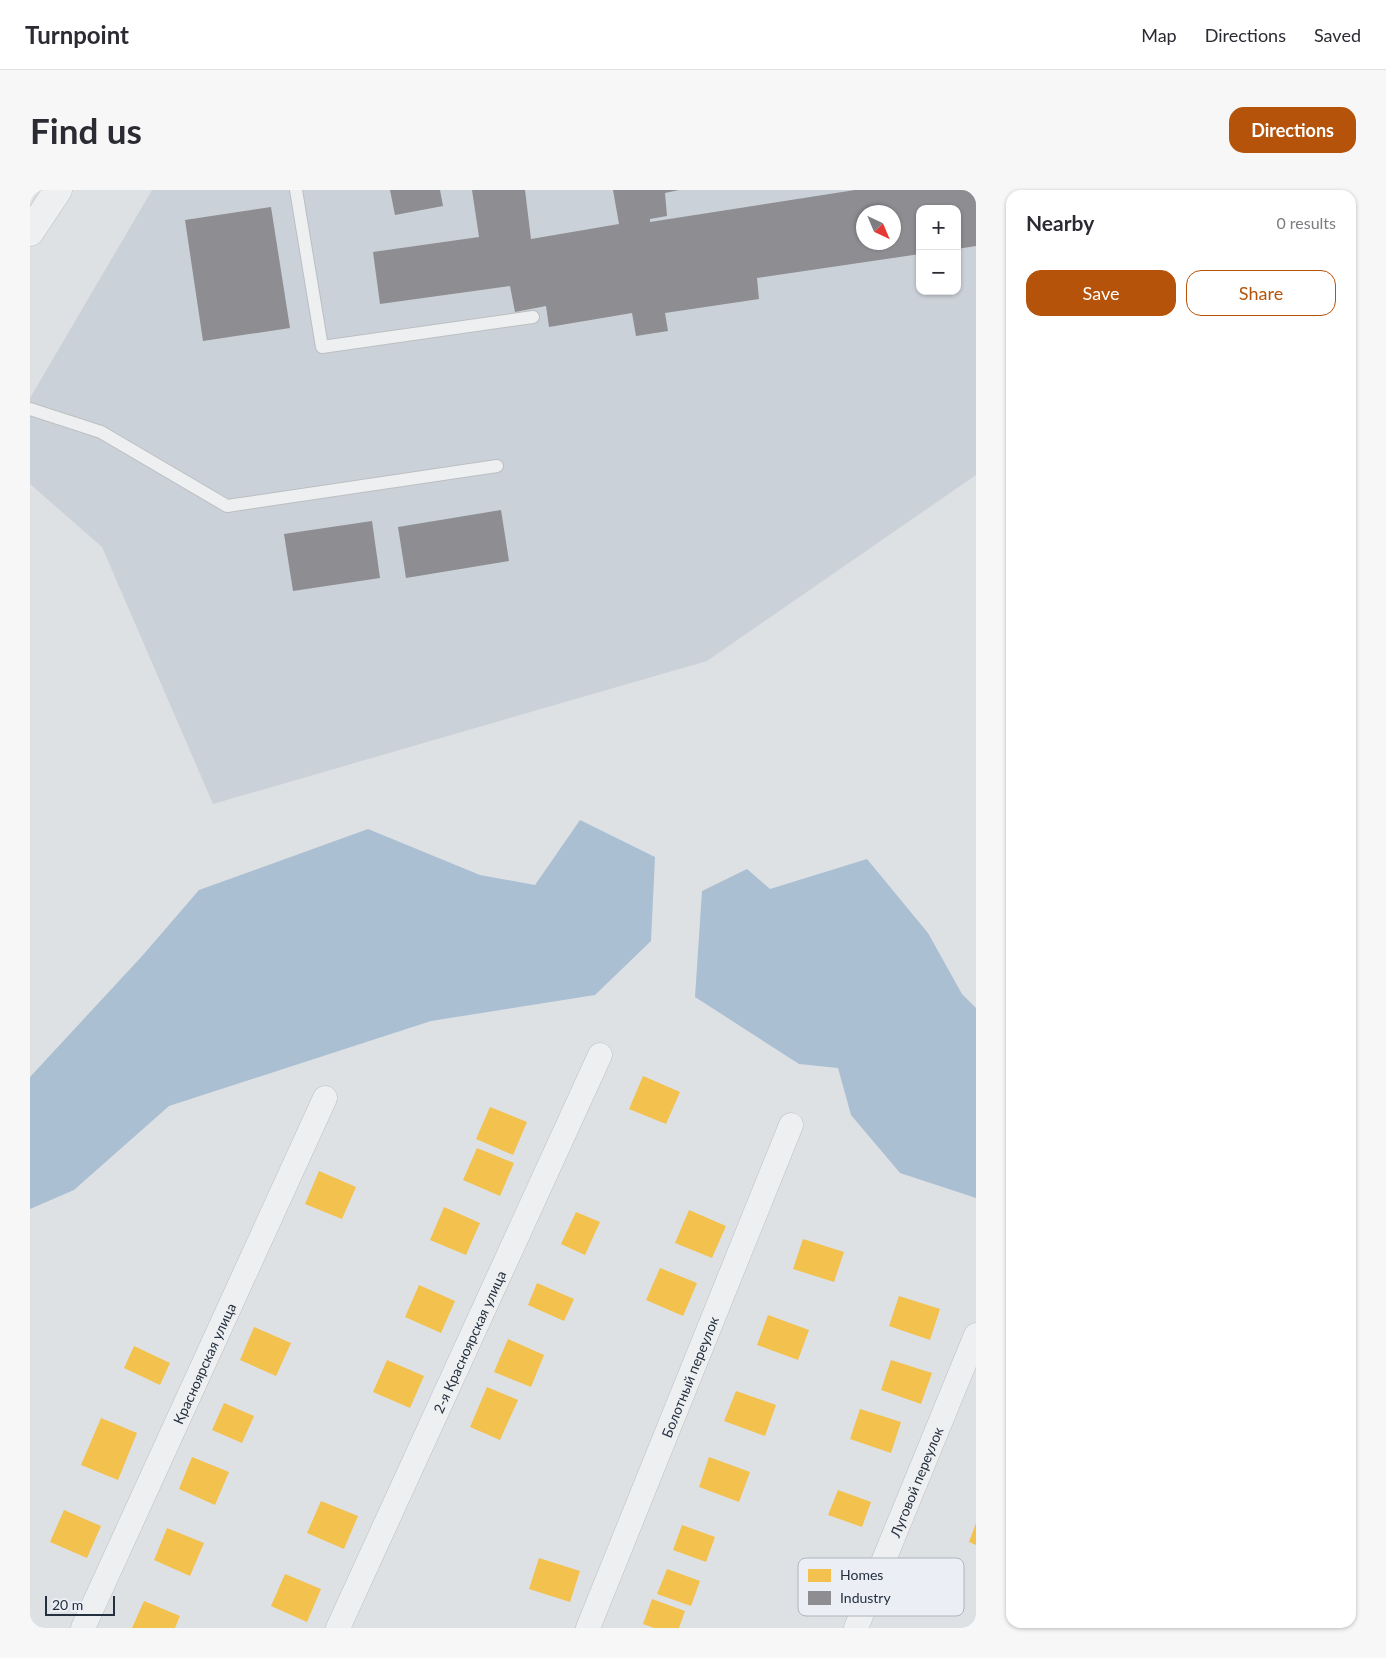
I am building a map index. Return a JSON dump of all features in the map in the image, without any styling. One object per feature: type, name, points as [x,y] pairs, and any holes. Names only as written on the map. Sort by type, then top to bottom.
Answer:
[{"type":"street","points":[[30,232],[58,190]]},
{"type":"street","name":"2-я Красноярская улица","points":[[338,1628],[600,1055]]},
{"type":"street","name":"Красноярская улица","points":[[82,1628],[325,1098]]},
{"type":"street","name":"Болотный переулок","points":[[588,1628],[791,1125]]},
{"type":"street","name":"Луговой переулок","points":[[885,1558],[976,1336]]},
{"type":"street","name":"Луговой переулок","points":[[856,1628],[861,1616]]},
{"type":"lane","points":[[296,190],[322,347],[533,317]]},
{"type":"lane","points":[[30,409],[101,432],[227,506],[498,466]]},
{"type":"shaded area","points":[[152,190],[976,190],[976,475],[707,661],[213,804],[102,547],[30,484],[30,398]]},
{"type":"water","points":[[580,820],[655,857],[651,941],[595,995],[431,1021],[169,1106],[74,1190],[30,1209],[30,1077],[143,955],[199,890],[368,829],[480,875],[535,885]]},
{"type":"water","points":[[867,859],[928,933],[962,994],[976,1008],[976,1198],[900,1173],[851,1115],[838,1068],[799,1064],[695,997],[702,891],[747,869],[770,889]]},
{"type":"building: Homes","points":[[643,1076],[680,1092],[666,1124],[629,1109]]},
{"type":"building: Homes","points":[[490,1107],[527,1122],[513,1155],[476,1139]]},
{"type":"building: Homes","points":[[477,1148],[514,1163],[500,1196],[463,1180]]},
{"type":"building: Homes","points":[[319,1171],[356,1187],[342,1219],[305,1204]]},
{"type":"building: Homes","points":[[444,1207],[480,1223],[466,1255],[430,1240]]},
{"type":"building: Homes","points":[[689,1210],[726,1226],[712,1258],[675,1243]]},
{"type":"building: Homes","points":[[576,1212],[600,1222],[585,1255],[561,1244]]},
{"type":"building: Homes","points":[[803,1239],[844,1252],[834,1282],[793,1269]]},
{"type":"building: Homes","points":[[660,1268],[697,1283],[683,1316],[646,1300]]},
{"type":"building: Homes","points":[[537,1283],[574,1299],[564,1321],[528,1305]]},
{"type":"building: Homes","points":[[419,1285],[455,1301],[441,1333],[405,1317]]},
{"type":"building: Homes","points":[[899,1296],[940,1309],[930,1340],[889,1326]]},
{"type":"building: Homes","points":[[768,1315],[809,1330],[798,1360],[757,1345]]},
{"type":"building: Homes","points":[[254,1327],[291,1343],[276,1376],[240,1360]]},
{"type":"building: Homes","points":[[508,1339],[544,1355],[531,1387],[494,1372]]},
{"type":"building: Homes","points":[[134,1346],[170,1363],[160,1385],[124,1368]]},
{"type":"building: Homes","points":[[387,1360],[424,1376],[410,1408],[373,1392]]},
{"type":"building: Homes","points":[[891,1360],[932,1373],[921,1404],[881,1390]]},
{"type":"building: Homes","points":[[487,1387],[518,1400],[500,1440],[470,1427]]},
{"type":"building: Homes","points":[[736,1391],[776,1405],[765,1436],[724,1421]]},
{"type":"building: Homes","points":[[224,1403],[254,1416],[242,1443],[212,1430]]},
{"type":"building: Homes","points":[[860,1409],[901,1422],[891,1453],[850,1439]]},
{"type":"building: Homes","points":[[101,1418],[137,1433],[118,1480],[81,1465]]},
{"type":"building: Homes","points":[[192,1457],[229,1472],[215,1505],[179,1489]]},
{"type":"building: Homes","points":[[709,1457],[750,1472],[739,1502],[699,1487]]},
{"type":"building: Homes","points":[[838,1490],[871,1502],[862,1527],[828,1515]]},
{"type":"building: Homes","points":[[321,1501],[358,1516],[344,1549],[307,1533]]},
{"type":"building: Homes","points":[[64,1510],[101,1526],[87,1558],[50,1542]]},
{"type":"building: Homes","points":[[976,1523],[976,1545],[969,1542]]},
{"type":"building: Homes","points":[[682,1525],[715,1537],[706,1562],[673,1550]]},
{"type":"building: Homes","points":[[167,1528],[204,1543],[190,1576],[154,1560]]},
{"type":"building: Homes","points":[[539,1558],[580,1571],[570,1602],[529,1589]]},
{"type":"building: Homes","points":[[667,1569],[700,1581],[691,1606],[657,1594]]},
{"type":"building: Homes","points":[[285,1574],[321,1589],[307,1622],[271,1606]]},
{"type":"building: Homes","points":[[652,1599],[685,1611],[679,1628],[654,1628],[643,1624]]},
{"type":"building: Homes","points":[[144,1601],[180,1616],[175,1628],[132,1628]]},
{"type":"building: Industry","points":[[390,190],[440,190],[443,206],[395,215]]},
{"type":"building: Industry","points":[[472,190],[525,190],[531,239],[619,224],[613,190],[679,190],[665,193],[667,216],[650,219],[650,222],[855,190],[976,190],[976,246],[961,248],[961,205],[916,205],[916,255],[757,278],[759,299],[665,313],[668,331],[636,336],[632,313],[549,327],[546,306],[515,312],[510,286],[380,304],[373,252],[479,237]]},
{"type":"building: Industry","points":[[271,207],[290,328],[203,341],[185,220]]},
{"type":"building: Industry","points":[[501,510],[509,561],[406,578],[398,527]]},
{"type":"building: Industry","points":[[372,521],[380,578],[293,591],[284,534]]}]
